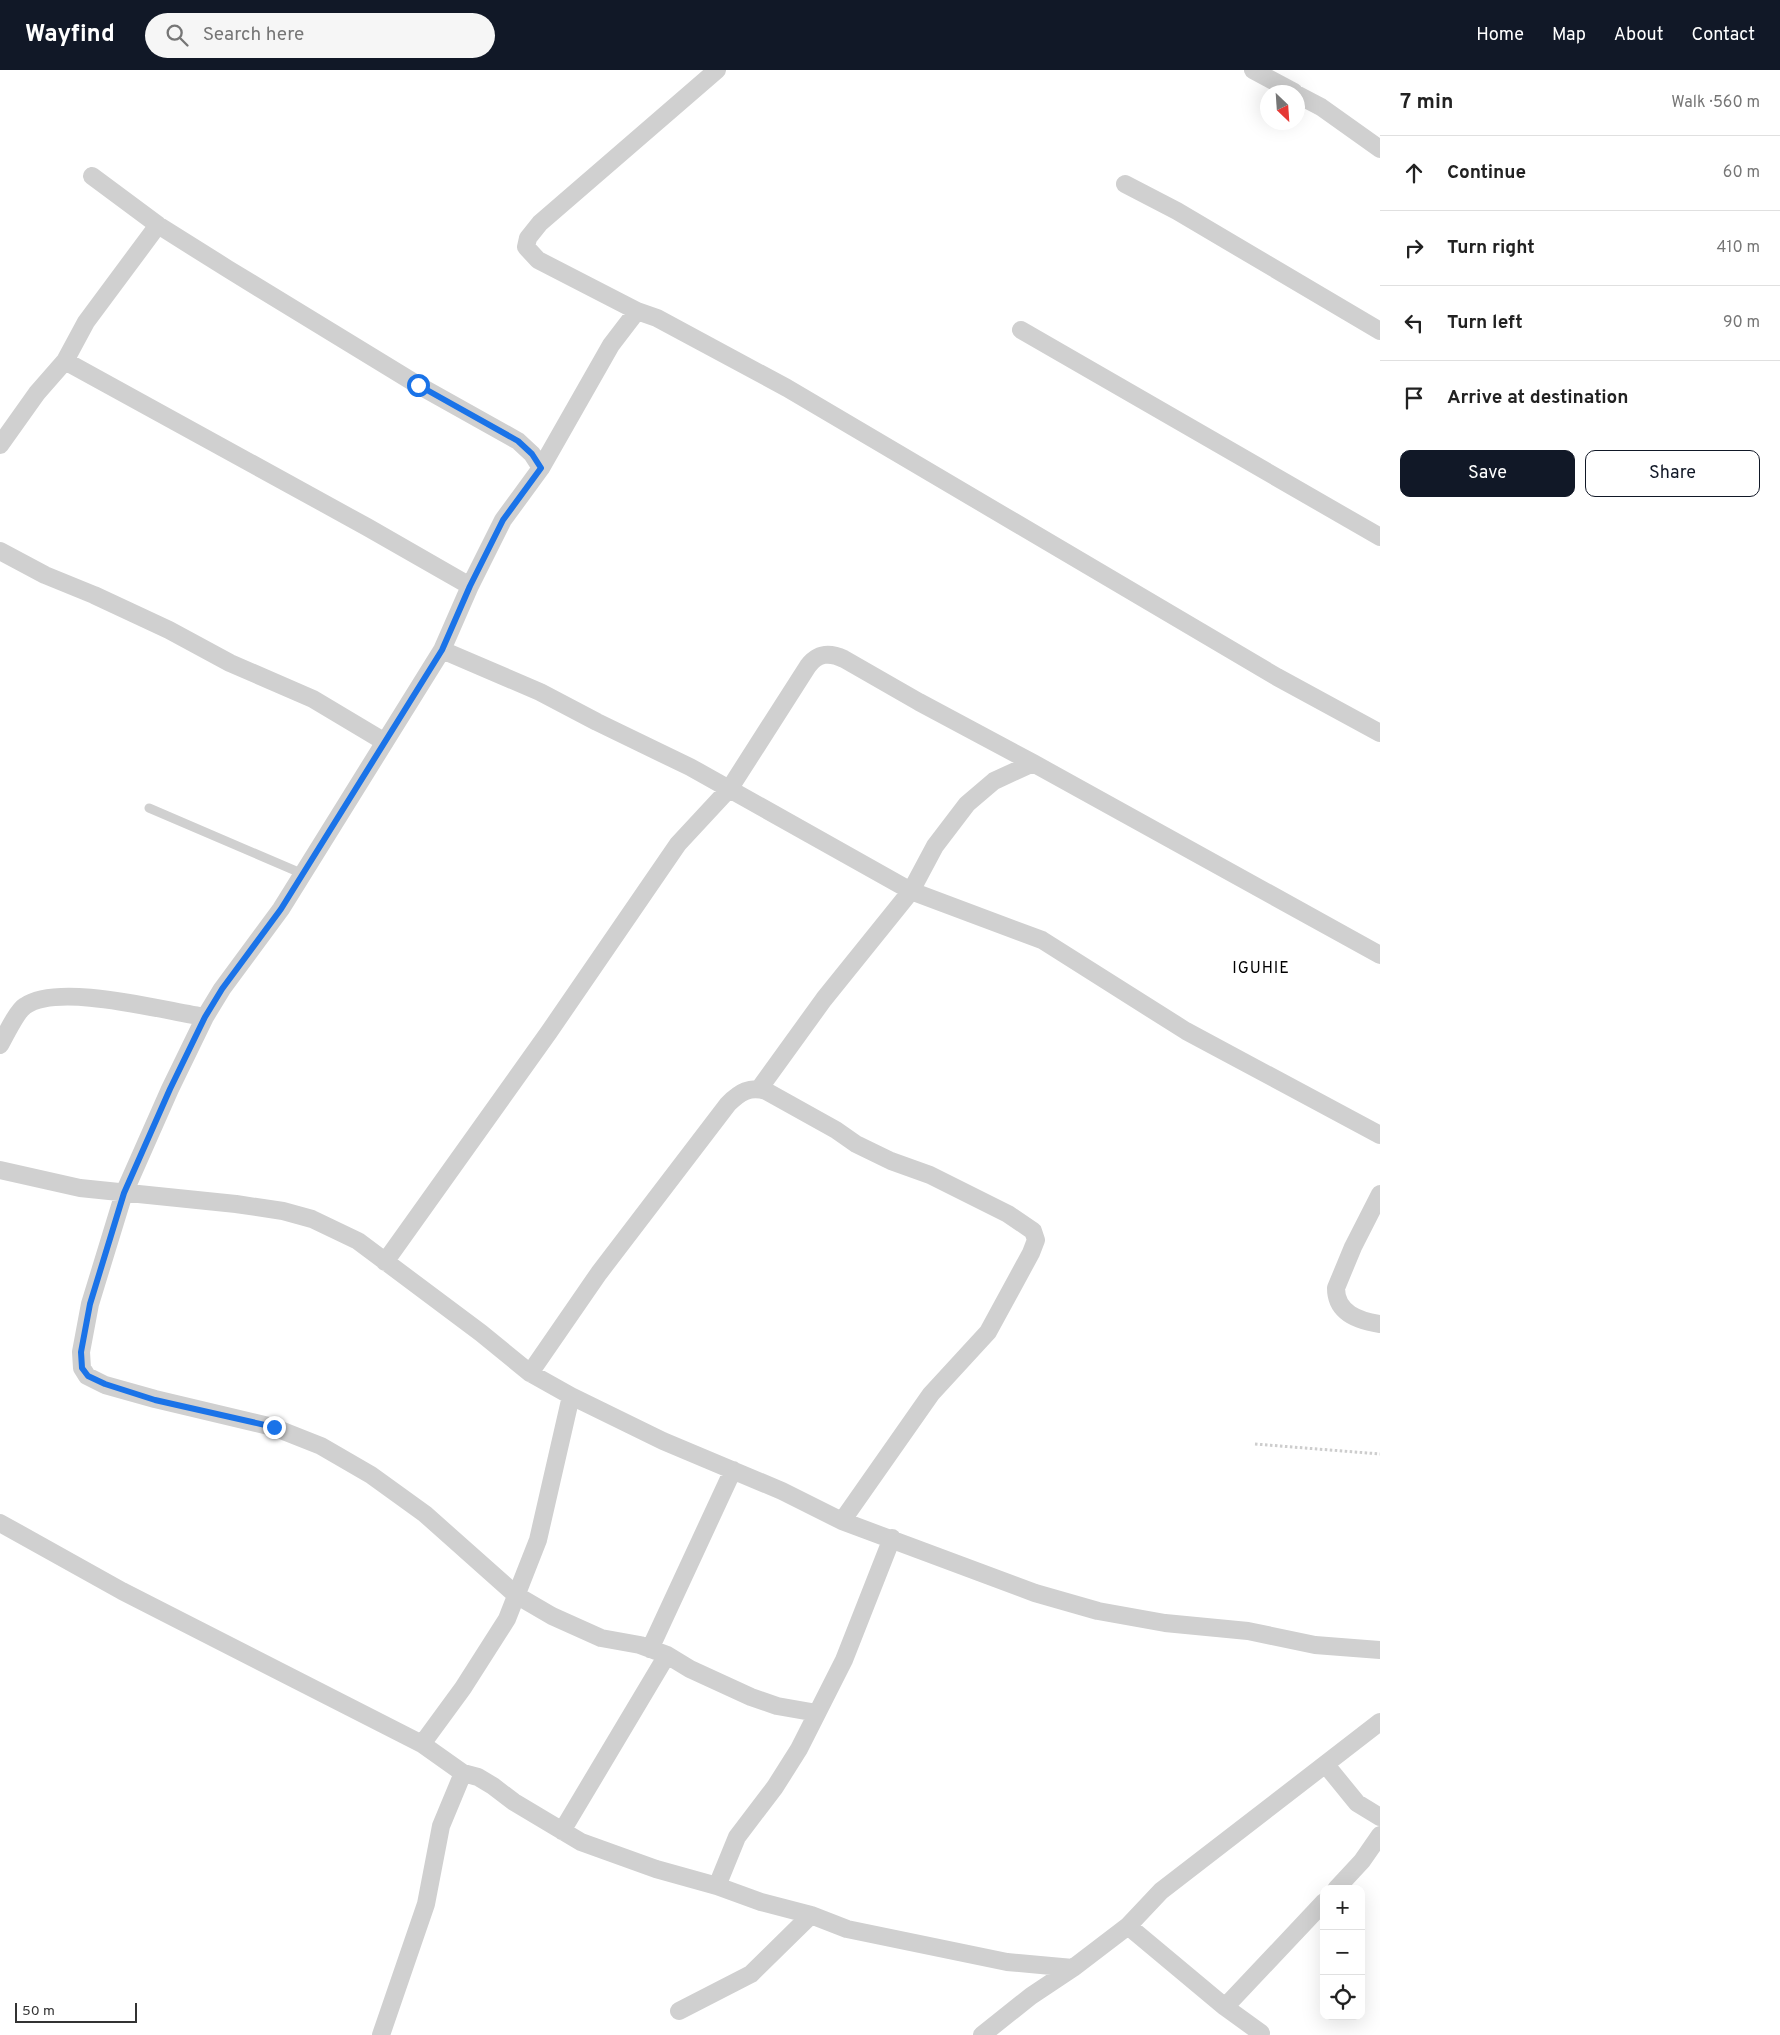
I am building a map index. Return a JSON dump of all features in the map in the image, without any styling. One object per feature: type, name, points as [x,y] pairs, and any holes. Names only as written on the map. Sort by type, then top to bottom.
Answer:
[{"type":"street","points":[[718,70],[540,223],[528,238],[526,247],[538,260],[637,311],[657,318],[787,388],[1277,677],[1380,733]]},
{"type":"street","points":[[1253,70],[1281,85]]},
{"type":"street","points":[[1305,98],[1321,107],[1380,149]]},
{"type":"street","points":[[92,176],[158,225],[418,385],[518,441],[532,454],[541,468]]},
{"type":"street","points":[[1125,184],[1177,211],[1380,330]]},
{"type":"street","points":[[0,445],[37,393],[65,361],[86,322],[158,225]]},
{"type":"street","points":[[637,311],[615,339],[569,416],[541,468],[503,520],[470,586],[442,650],[386,742],[352,792],[281,909],[222,989],[205,1017],[170,1089],[124,1193],[90,1304],[81,1352],[82,1368],[88,1376],[105,1384],[155,1400],[274,1427],[322,1446],[371,1475],[425,1514],[516,1594],[552,1616],[601,1638],[659,1652],[690,1669],[751,1697],[777,1706],[817,1713]]},
{"type":"street","points":[[1021,330],[1380,537]]},
{"type":"street","points":[[65,361],[367,527],[470,586]]},
{"type":"street","points":[[0,551],[45,575],[94,595],[169,630],[230,663],[313,699],[386,742]]},
{"type":"street","points":[[442,650],[540,692],[730,788],[911,891],[1042,940],[1186,1031],[1380,1136]]},
{"type":"street","points":[[386,1262],[549,1032],[678,844],[730,788],[808,666],[817,657],[827,654],[844,659],[1380,955]]},
{"type":"street","points":[[759,1089],[824,999],[911,891],[935,846],[972,799],[994,781],[1033,762]]},
{"type":"street","points":[[0,1045],[24,1006],[52,996],[101,998],[205,1017]]},
{"type":"street","points":[[530,1374],[599,1273],[719,1115],[744,1091],[759,1089],[807,1113],[856,1144],[891,1161],[930,1175],[1008,1214],[1029,1227],[1035,1236],[1031,1253],[988,1332],[931,1394],[842,1520]]},
{"type":"street","points":[[0,1170],[80,1188],[236,1204],[305,1217],[334,1228],[358,1241],[481,1333],[530,1374],[571,1396],[663,1441],[733,1470],[842,1520],[1035,1593],[1098,1611],[1165,1623],[1248,1631],[1315,1645],[1380,1650]]},
{"type":"street","points":[[1380,1194],[1353,1246],[1336,1288],[1336,1296],[1344,1310],[1362,1320],[1380,1324]]},
{"type":"street","points":[[422,1744],[485,1655],[507,1620],[538,1540],[571,1396]]},
{"type":"street","points":[[562,1831],[659,1652],[733,1470]]},
{"type":"street","points":[[0,1523],[122,1590],[422,1744],[463,1773],[485,1782],[562,1831],[604,1852],[717,1886],[760,1902],[811,1915],[847,1928],[1006,1962],[1074,1968]]},
{"type":"street","points":[[717,1886],[737,1837],[786,1771],[844,1660],[892,1538]]},
{"type":"street","points":[[982,2035],[1002,2030],[1031,1996],[1074,1968],[1128,1926],[1161,1890],[1206,1858],[1232,1833],[1326,1765],[1380,1722]]},
{"type":"street","points":[[1326,1765],[1357,1803],[1380,1817]]},
{"type":"street","points":[[381,2035],[426,1904],[442,1826],[463,1773]]},
{"type":"street","points":[[1340,1885],[1362,1862],[1380,1835]]},
{"type":"street","points":[[1225,2007],[1320,1906]]},
{"type":"street","points":[[679,2011],[751,1974],[777,1951],[811,1915]]},
{"type":"street","points":[[1128,1926],[1225,2007],[1261,2033]]},
{"type":"lane","points":[[149,808],[303,874]]},
{"type":"path","points":[[1255,1444],[1380,1454]]},
{"type":"district","name":"IGUHIE","points":[[1261,967]]},
{"type":"route","points":[[274,1427],[155,1400],[105,1384],[88,1376],[82,1368],[81,1352],[90,1304],[124,1193],[170,1089],[205,1017],[222,989],[281,909],[352,792],[386,742],[442,650],[470,586],[503,520],[541,468],[532,454],[518,441],[418,385]]}]
